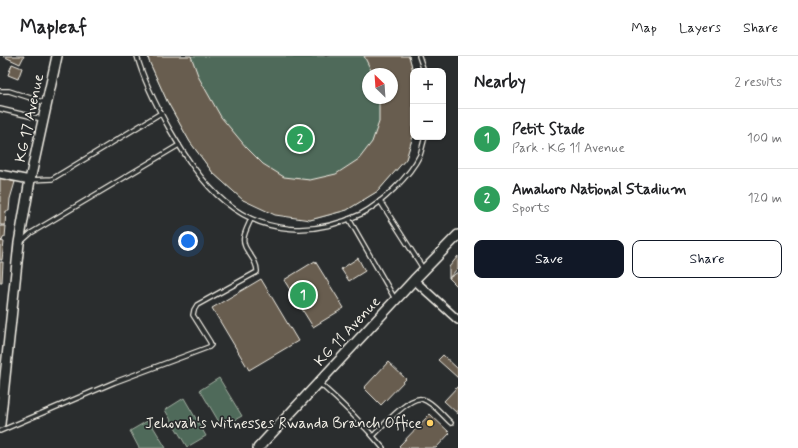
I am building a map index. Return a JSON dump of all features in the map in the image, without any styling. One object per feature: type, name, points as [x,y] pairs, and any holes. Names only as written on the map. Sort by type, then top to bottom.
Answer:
[{"type":"street","name":"KG 17 Avenue","points":[[0,424],[19,244],[30,180],[56,56]]},
{"type":"street","points":[[0,174],[30,180]]},
{"type":"street","name":"KG 11 Avenue","points":[[258,448],[414,280],[458,235]]},
{"type":"street","points":[[414,280],[458,320]]},
{"type":"lane","points":[[137,56],[141,72],[161,113],[179,145],[208,186],[225,203],[251,219],[264,224],[287,230],[307,230],[349,220],[365,212],[380,201],[406,174],[420,154],[424,140]]},
{"type":"lane","points":[[419,56],[423,68]]},
{"type":"lane","points":[[0,91],[9,91],[47,104]]},
{"type":"lane","points":[[0,109],[44,119]]},
{"type":"lane","points":[[30,180],[52,179],[161,113]]},
{"type":"lane","points":[[19,244],[31,233],[179,145]]},
{"type":"lane","points":[[380,201],[424,270]]},
{"type":"lane","points":[[0,431],[115,382],[209,347],[211,345],[210,342],[193,315],[194,310],[197,305],[257,272],[258,266],[245,246],[244,241],[244,236],[251,219]]},
{"type":"lane","points":[[349,220],[396,300]]},
{"type":"lane","points":[[319,383],[338,400],[383,448]]},
{"type":"lane","points":[[373,436],[402,408],[413,400],[420,398],[427,401],[451,423]]},
{"type":"green space","points":[[148,56],[409,56],[412,68],[410,68],[410,140],[412,140],[406,159],[378,191],[347,210],[310,220],[243,200],[213,173],[190,142],[167,101]]},
{"type":"green space","points":[[219,378],[242,416],[222,427],[200,390]]},
{"type":"green space","points":[[184,398],[206,436],[187,447],[165,410]]},
{"type":"green space","points":[[149,420],[166,448],[139,448],[130,431]]},
{"type":"building","points":[[3,56],[24,56],[20,64]]},
{"type":"building","points":[[148,56],[191,56],[199,78],[221,117],[246,147],[263,164],[284,177],[310,180],[336,174],[359,159],[372,142],[379,122],[379,104],[398,104],[398,68],[370,68],[364,56],[409,56],[412,68],[410,68],[410,140],[412,140],[406,159],[378,191],[347,210],[310,220],[275,215],[243,200],[213,173],[190,142],[167,101]]},
{"type":"building","points":[[12,64],[22,68],[18,79],[8,75]]},
{"type":"building","points":[[0,178],[15,182],[10,199],[9,211],[6,211],[5,225],[0,225]]},
{"type":"building","points":[[0,226],[6,226],[5,237],[2,241],[0,240]]},
{"type":"building","points":[[0,241],[4,242],[2,260],[0,260]]},
{"type":"building","points":[[458,256],[458,268],[449,278],[449,267]]},
{"type":"building","points":[[358,258],[365,271],[349,281],[341,269]]},
{"type":"building","points":[[315,261],[344,308],[313,327],[284,280]]},
{"type":"building","points":[[0,262],[3,262],[2,282],[0,282]]},
{"type":"building","points":[[458,272],[458,287],[449,278]]},
{"type":"building","points":[[261,279],[298,341],[249,370],[212,308]]},
{"type":"building","points":[[443,355],[458,369],[458,378],[438,360]]},
{"type":"building","points":[[388,362],[406,379],[381,405],[364,388]]},
{"type":"building","points":[[458,386],[458,414],[444,401]]},
{"type":"building","name":"Jehovah's Witnesses Rwanda Branch Office","points":[[430,414],[450,433],[436,448],[401,448],[399,446]]},
{"type":"place","name":"Amahoro National Stadium","points":[[300,139]]},
{"type":"place","name":"Petit Stade","points":[[303,295]]},
{"type":"place","name":"Jehovah's Witnesses Rwanda Branch Office","points":[[430,423]]}]
